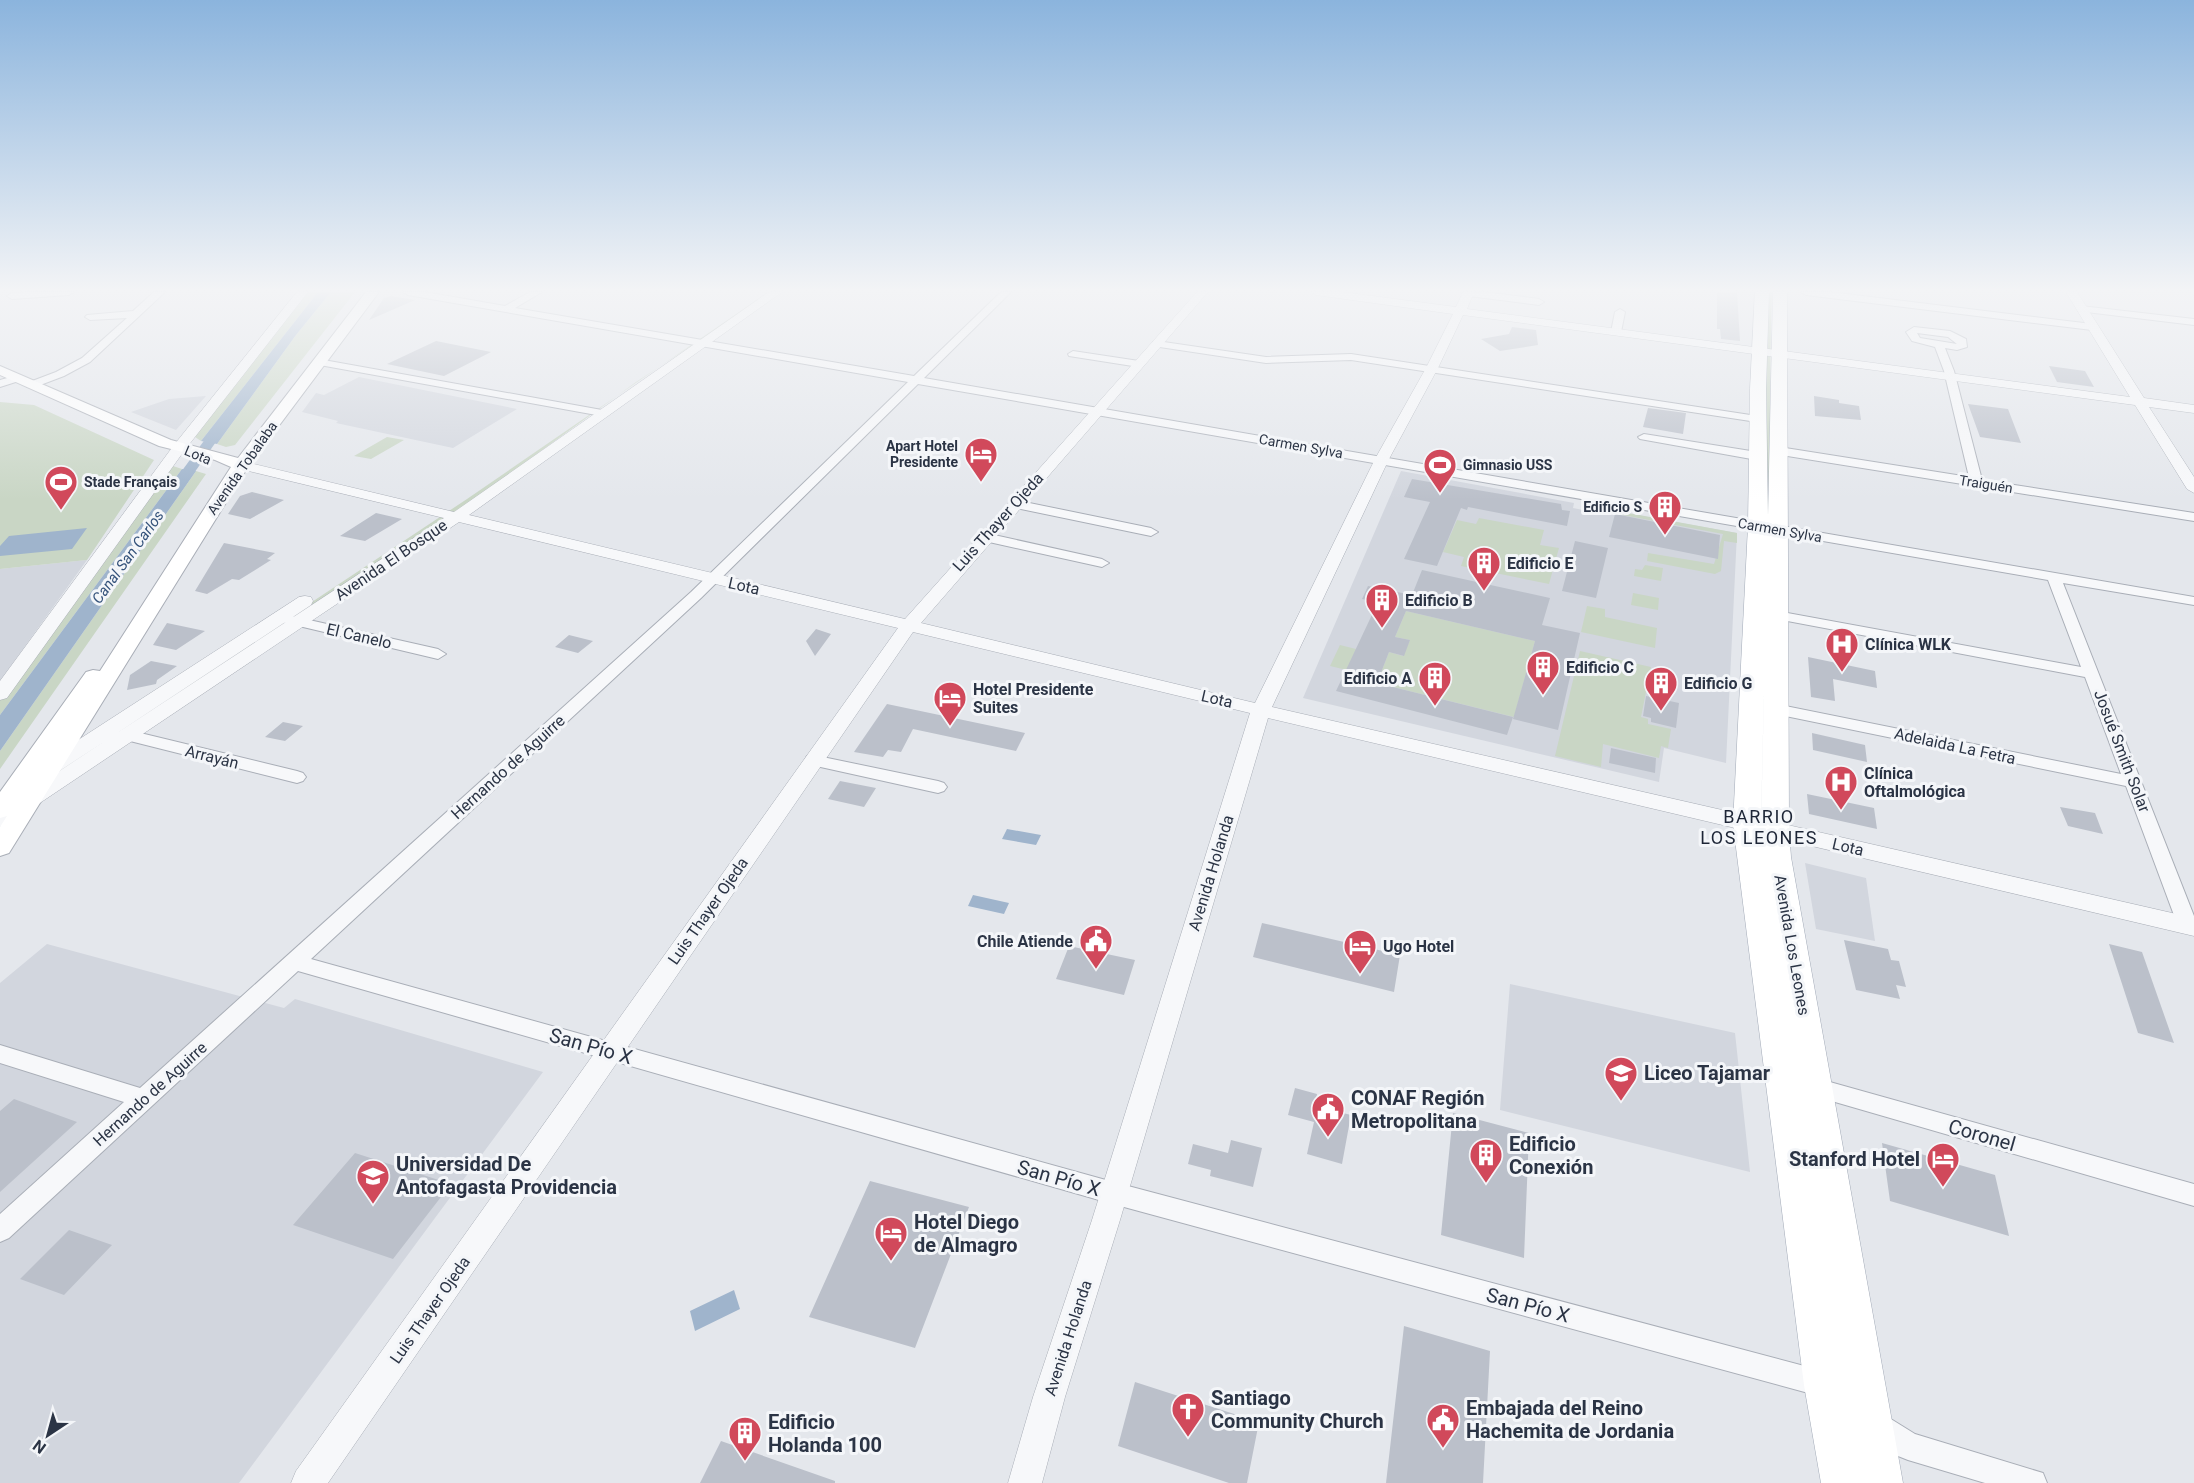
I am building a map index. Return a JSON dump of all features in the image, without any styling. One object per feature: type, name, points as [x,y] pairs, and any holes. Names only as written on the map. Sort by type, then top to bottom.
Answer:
[{"type":"main road","name":"Avenida Los Leones","points":[[1760,361],[1757,456],[1768,528],[1777,615],[1776,709],[1761,827],[1777,856],[1881,1483]]},
{"type":"main road","name":"Avenida Los Leones","points":[[1779,361],[1779,451],[1768,528],[1761,827],[1778,1060],[1825,1385],[1842,1483]]},
{"type":"main road","name":"Avenida Tobalaba","points":[[11,800],[52,767],[109,678],[121,651],[241,465],[318,362]]},
{"type":"main road","name":"Lota","points":[[0,370],[196,454],[241,465]]},
{"type":"main road","name":"Avenida Tobalaba","points":[[0,847],[11,800],[95,672],[121,651]]},
{"type":"street","points":[[0,384],[24,382],[60,374],[84,361]]},
{"type":"street","points":[[0,694],[196,454],[257,361]]},
{"type":"street","name":"Avenida El Bosque","points":[[0,820],[11,800],[128,735],[298,622],[667,361]]},
{"type":"street","name":"Carmen Sylva","points":[[810,361],[2194,601]]},
{"type":"street","name":"Hernando de Aguirre","points":[[0,1230],[713,578],[936,361]]},
{"type":"street","points":[[1121,361],[1139,364]]},
{"type":"street","name":"Luis Thayer Ojeda","points":[[308,1483],[908,625],[1142,361]]},
{"type":"street","points":[[1382,361],[1757,418]]},
{"type":"street","name":"Avenida Holanda","points":[[1025,1483],[1261,710],[1382,459],[1435,361]]},
{"type":"street","points":[[1833,361],[2194,409]]},
{"type":"street","points":[[1945,361],[1976,482]]},
{"type":"street","points":[[2113,361],[2194,489]]},
{"type":"street","points":[[318,362],[595,412]]},
{"type":"street","points":[[1644,437],[1757,456]]},
{"type":"street","name":"Traiguén","points":[[1779,451],[2194,517]]},
{"type":"street","name":"Lota","points":[[241,465],[1261,710],[2191,927]]},
{"type":"street","points":[[1015,504],[1151,532]]},
{"type":"street","name":"Avenida El Bosque","points":[[52,767],[280,618],[448,515]]},
{"type":"street","points":[[985,537],[1102,563]]},
{"type":"street","name":"Josué Smith Solar","points":[[2054,577],[2191,927]]},
{"type":"street","points":[[1777,615],[2092,674]]},
{"type":"street","name":"El Canelo","points":[[280,618],[438,654]]},
{"type":"street","name":"Adelaida La Fetra","points":[[1776,709],[2134,782]]},
{"type":"street","points":[[128,735],[129,725],[138,711]]},
{"type":"street","name":"Arrayán","points":[[128,735],[297,777]]},
{"type":"street","points":[[813,760],[938,787]]},
{"type":"street","name":"San Pío X","points":[[294,963],[1113,1193],[1825,1385]]},
{"type":"street","points":[[0,1054],[145,1099]]},
{"type":"street","name":"Coronel","points":[[1778,1060],[1796,1077],[1817,1088],[2194,1195]]},
{"type":"street","points":[[1871,1418],[1908,1446],[2033,1483]]},
{"type":"shaded area","points":[[359,377],[517,409],[453,448],[336,423],[338,421],[302,412],[316,393],[324,395]]},
{"type":"shaded area","points":[[206,396],[176,430],[131,412],[169,399]]},
{"type":"shaded area","points":[[1401,471],[1574,503],[1573,508],[1608,515],[1609,510],[1737,533],[1726,763],[1664,748],[1659,782],[1303,698]]},
{"type":"shaded area","points":[[87,560],[0,681],[0,569]]},
{"type":"shaded area","points":[[1805,863],[1866,878],[1875,941],[1816,929]]},
{"type":"shaded area","points":[[47,944],[284,1008],[295,999],[543,1072],[239,1483],[0,1483],[0,983]]},
{"type":"shaded area","points":[[1510,984],[1735,1033],[1750,1172],[1500,1110]]},
{"type":"green space","points":[[249,361],[264,361],[201,441],[195,437]]},
{"type":"green space","points":[[277,361],[301,361],[235,445],[226,447],[217,444]]},
{"type":"green space","points":[[1770,361],[1770,517],[1766,517],[1765,362]]},
{"type":"green space","points":[[615,397],[472,501],[147,715],[226,659],[467,499]]},
{"type":"green space","name":"Stade Français","points":[[0,402],[34,405],[154,460],[87,560],[0,569]]},
{"type":"green space","points":[[387,437],[404,440],[371,459],[354,456]]},
{"type":"green space","points":[[173,466],[182,469],[0,715],[0,699]]},
{"type":"green space","points":[[196,471],[206,474],[0,769],[0,751]]},
{"type":"green space","points":[[1612,510],[1737,533],[1737,543],[1724,541],[1721,571],[1715,574],[1647,561],[1648,553],[1714,564],[1723,534],[1612,513]]},
{"type":"green space","points":[[1479,518],[1544,530],[1540,545],[1559,548],[1549,584],[1461,566],[1464,557],[1443,552],[1457,520],[1476,524]]},
{"type":"green space","points":[[1645,565],[1663,568],[1661,581],[1634,576],[1635,569],[1642,570]]},
{"type":"green space","points":[[1633,593],[1659,598],[1658,610],[1631,605]]},
{"type":"green space","points":[[1587,606],[1605,609],[1605,617],[1657,628],[1655,648],[1581,632]]},
{"type":"green space","points":[[1406,611],[1535,641],[1514,717],[1377,683],[1389,652],[1403,656],[1410,640],[1395,637]]},
{"type":"green space","points":[[1340,645],[1356,649],[1347,670],[1330,666]]},
{"type":"green space","points":[[1580,651],[1651,667],[1641,717],[1648,719],[1648,724],[1671,729],[1668,748],[1661,746],[1659,758],[1603,744],[1601,767],[1555,756]]},
{"type":"water","points":[[264,361],[277,361],[217,444],[201,441]]},
{"type":"water","points":[[182,469],[196,471],[0,751],[0,715]]},
{"type":"water","points":[[87,528],[72,549],[0,556],[0,546],[9,536]]},
{"type":"water","points":[[1007,829],[1041,835],[1036,845],[1002,839]]},
{"type":"water","points":[[973,895],[1009,903],[1004,914],[968,906]]},
{"type":"water","points":[[734,1290],[740,1309],[695,1331],[690,1311]]},
{"type":"building","points":[[393,361],[473,361],[444,376],[387,364]]},
{"type":"building","points":[[2049,366],[2085,371],[2094,387],[2057,382]]},
{"type":"building","points":[[1814,396],[1859,406],[1861,420],[1815,416]]},
{"type":"building","points":[[1968,404],[2008,409],[2021,443],[1980,437]]},
{"type":"building","points":[[1648,408],[1686,413],[1683,434],[1643,427]]},
{"type":"building","points":[[1412,479],[1561,504],[1562,510],[1570,511],[1567,526],[1468,507],[1467,510],[1461,508],[1437,566],[1404,559],[1430,502],[1404,497]]},
{"type":"building","points":[[252,492],[284,500],[250,519],[228,514],[240,496]]},
{"type":"building","points":[[376,513],[402,519],[365,541],[340,536]]},
{"type":"building","name":"Edificio S","points":[[1615,514],[1720,535],[1718,559],[1609,537]]},
{"type":"building","points":[[1575,541],[1608,548],[1596,598],[1562,591]]},
{"type":"building","points":[[224,543],[275,553],[267,559],[271,560],[239,580],[232,579],[207,594],[195,591]]},
{"type":"building","points":[[1422,570],[1550,598],[1542,625],[1580,633],[1558,730],[1513,719],[1535,641],[1406,611],[1395,637],[1410,640],[1404,656],[1389,652],[1377,683],[1513,717],[1507,735],[1336,691],[1378,602],[1362,599],[1368,586],[1412,595]]},
{"type":"building","points":[[167,623],[205,631],[176,650],[153,645]]},
{"type":"building","points":[[816,629],[831,634],[815,656],[806,641]]},
{"type":"building","points":[[569,635],[593,641],[578,653],[555,647]]},
{"type":"building","name":"Clínica WLK","points":[[1808,657],[1875,671],[1877,688],[1833,679],[1835,701],[1811,697]]},
{"type":"building","points":[[151,661],[177,666],[157,680],[156,684],[127,690],[130,675]]},
{"type":"building","name":"Edificio G","points":[[1646,696],[1679,703],[1676,728],[1651,722],[1651,718],[1643,716]]},
{"type":"building","name":"Hotel Presidente Suites","points":[[887,704],[1025,733],[1016,751],[913,729],[901,752],[888,750],[883,757],[854,752]]},
{"type":"building","points":[[283,722],[303,726],[285,741],[265,737]]},
{"type":"building","points":[[1812,733],[1865,745],[1867,762],[1813,750]]},
{"type":"building","points":[[1611,748],[1656,758],[1655,773],[1609,763]]},
{"type":"building","points":[[840,781],[876,788],[864,807],[828,799]]},
{"type":"building","name":"Clínica Oftalmológica","points":[[1807,794],[1874,808],[1877,829],[1809,814]]},
{"type":"building","points":[[2060,807],[2095,813],[2103,834],[2068,826]]},
{"type":"building","name":"Ugo Hotel","points":[[1262,923],[1400,955],[1394,992],[1253,957]]},
{"type":"building","points":[[1844,940],[1888,949],[1891,960],[1899,961],[1906,987],[1896,985],[1900,999],[1856,990]]},
{"type":"building","points":[[2109,944],[2142,952],[2174,1043],[2138,1033]]},
{"type":"building","name":"Chile Atiende","points":[[1069,946],[1135,960],[1124,995],[1056,979]]},
{"type":"building","name":"CONAF Región Metropolitana","points":[[1295,1088],[1317,1094],[1315,1106],[1351,1115],[1342,1164],[1307,1154],[1314,1122],[1288,1115]]},
{"type":"building","points":[[14,1099],[77,1122],[0,1192],[0,1111]]},
{"type":"building","name":"Edificio Conexión","points":[[1453,1113],[1529,1133],[1524,1258],[1441,1235]]},
{"type":"building","points":[[1231,1140],[1262,1148],[1253,1187],[1210,1176],[1211,1170],[1188,1164],[1193,1144],[1228,1153]]},
{"type":"building","name":"Stanford Hotel","points":[[1882,1143],[1995,1175],[2009,1236],[1890,1201]]},
{"type":"building","name":"Universidad De Antofagasta Providencia","points":[[355,1153],[451,1184],[393,1259],[293,1225]]},
{"type":"building","name":"Hotel Diego de Almagro","points":[[870,1181],[969,1207],[915,1348],[809,1317]]},
{"type":"building","points":[[69,1230],[112,1245],[64,1295],[20,1279]]},
{"type":"building","points":[[1404,1326],[1490,1351],[1483,1483],[1386,1483]]},
{"type":"building","name":"Santiago Community Church","points":[[1135,1382],[1259,1422],[1247,1483],[1229,1483],[1118,1446]]},
{"type":"building","name":"Edificio Holanda 100","points":[[721,1441],[835,1481],[835,1483],[700,1483]]},
{"type":"waterway","name":"Canal San Carlos","points":[[175,490],[224,422]]},
{"type":"place","name":"Apart Hotel Presidente","points":[[981,483]]},
{"type":"place","name":"Gimnasio USS","points":[[1440,494]]},
{"type":"place","name":"Stade Français","points":[[61,511]]},
{"type":"place","name":"Edificio S","points":[[1665,536]]},
{"type":"place","name":"Edificio E","points":[[1484,592]]},
{"type":"place","name":"Edificio B","points":[[1382,629]]},
{"type":"place","name":"Clínica WLK","points":[[1842,673]]},
{"type":"place","name":"Edificio C","points":[[1543,696]]},
{"type":"place","name":"Edificio A","points":[[1435,707]]},
{"type":"place","name":"Edificio G","points":[[1661,712]]},
{"type":"place","name":"Hotel Presidente Suites","points":[[950,727]]},
{"type":"place","name":"Clínica Oftalmológica","points":[[1841,811]]},
{"type":"place","name":"Chile Atiende","points":[[1096,970]]},
{"type":"place","name":"Ugo Hotel","points":[[1360,975]]},
{"type":"place","name":"Liceo Tajamar","points":[[1621,1102]]},
{"type":"place","name":"CONAF Región Metropolitana","points":[[1328,1138]]},
{"type":"place","name":"Edificio Conexión","points":[[1486,1184]]},
{"type":"place","name":"Stanford Hotel","points":[[1943,1188]]},
{"type":"place","name":"Universidad De Antofagasta Providencia","points":[[373,1205]]},
{"type":"place","name":"Hotel Diego de Almagro","points":[[891,1262]]},
{"type":"place","name":"Santiago Community Church","points":[[1188,1438]]},
{"type":"place","name":"Embajada del Reino Hachemita de Jordania","points":[[1443,1449]]},
{"type":"place","name":"Edificio Holanda 100","points":[[745,1462]]},
{"type":"district","name":"BARRIO LOS LEONES","points":[[1759,826]]}]
